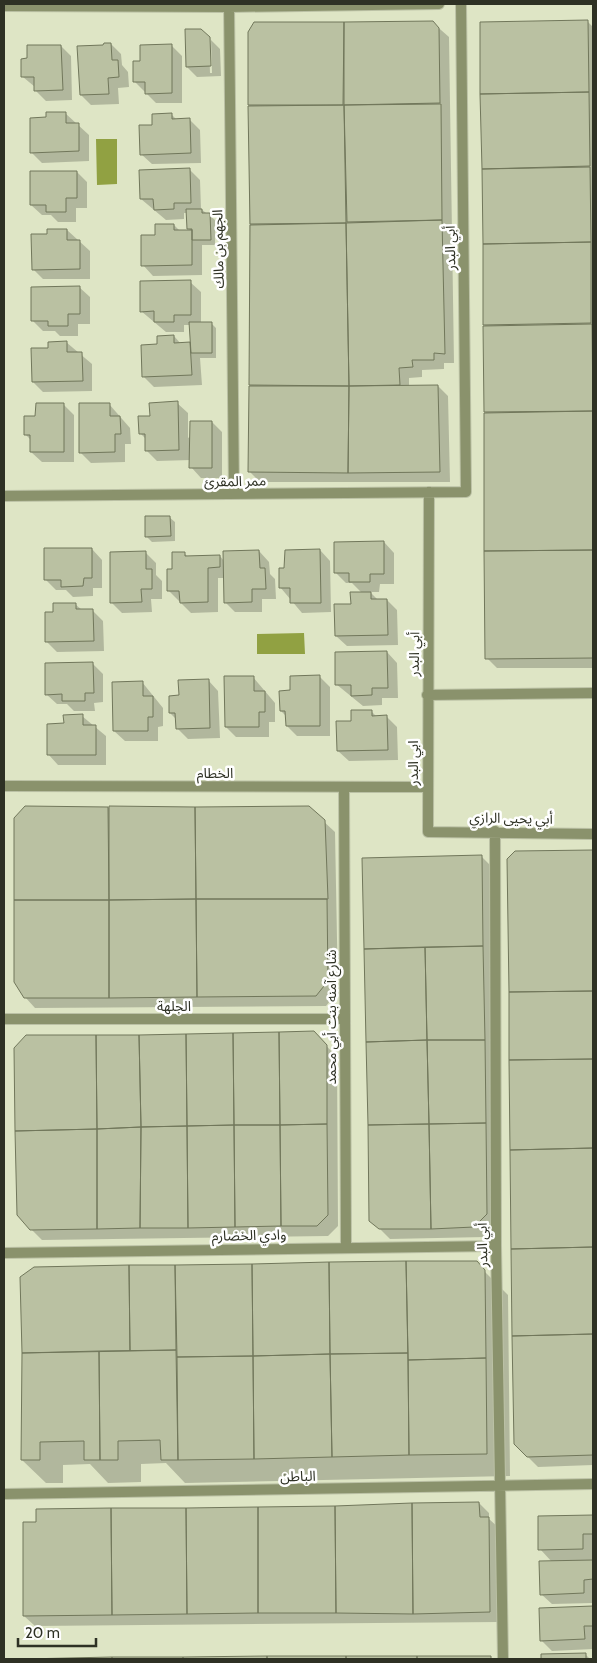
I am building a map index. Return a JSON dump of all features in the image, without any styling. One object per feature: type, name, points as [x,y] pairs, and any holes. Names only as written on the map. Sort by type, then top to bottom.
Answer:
[{"type":"street","points":[[4,6],[439,4]]},
{"type":"street","name":"أبي البدر","points":[[461,4],[466,492]]},
{"type":"street","name":"الجهم بن مالك","points":[[229,5],[234,494]]},
{"type":"street","name":"أبي البدر","points":[[427,695],[429,492]]},
{"type":"street","name":"ممر المقرئ","points":[[4,496],[466,492]]},
{"type":"street","points":[[427,695],[593,693]]},
{"type":"street","name":"ابي البدر","points":[[427,695],[428,832]]},
{"type":"street","name":"الخطام","points":[[4,786],[427,787]]},
{"type":"street","name":"شارع آمنه بنت أبي محمد","points":[[344,788],[346,1247]]},
{"type":"street","name":"أبي البدر","points":[[495,831],[496,1246],[503,1659]]},
{"type":"street","name":"أبي يحيى الرازي","points":[[428,832],[495,831],[593,834]]},
{"type":"street","name":"الجلهة","points":[[4,1019],[344,1019]]},
{"type":"street","name":"وادي الخضارم","points":[[4,1253],[496,1246]]},
{"type":"street","name":"الباطن","points":[[4,1494],[593,1484]]},
{"type":"shaded area","points":[[96,139],[117,139],[117,184],[97,185]]},
{"type":"shaded area","points":[[304,633],[305,654],[257,654],[257,634]]},
{"type":"building","points":[[588,20],[589,92],[480,94],[480,22]]},
{"type":"building","points":[[433,21],[439,28],[440,103],[344,105],[344,22]]},
{"type":"building","points":[[254,22],[344,22],[343,105],[248,105],[248,32]]},
{"type":"building","points":[[185,29],[201,29],[210,37],[211,66],[186,67]]},
{"type":"building","points":[[104,43],[111,43],[112,60],[118,60],[119,77],[108,78],[109,94],[80,95],[77,46],[103,45]]},
{"type":"building","points":[[172,44],[172,93],[145,94],[145,82],[133,82],[133,61],[140,61],[140,45]]},
{"type":"building","points":[[27,45],[61,45],[63,90],[34,91],[34,77],[21,77],[21,59],[27,58]]},
{"type":"building","points":[[589,92],[590,166],[482,169],[480,94]]},
{"type":"building","points":[[441,104],[442,220],[347,222],[344,105]]},
{"type":"building","points":[[344,105],[346,223],[250,224],[248,106]]},
{"type":"building","points":[[46,112],[66,112],[66,123],[79,123],[79,151],[30,153],[30,118],[46,117]]},
{"type":"building","points":[[172,113],[172,119],[190,118],[191,153],[140,155],[139,125],[152,125],[152,114]]},
{"type":"building","points":[[590,167],[591,242],[483,244],[482,169]]},
{"type":"building","points":[[190,168],[191,203],[174,203],[174,209],[154,210],[153,199],[140,199],[139,170]]},
{"type":"building","points":[[30,171],[77,171],[77,198],[66,198],[66,212],[46,212],[46,205],[30,205]]},
{"type":"building","points":[[186,209],[202,209],[202,213],[210,213],[211,240],[192,240],[192,229],[187,229]]},
{"type":"building","points":[[442,220],[445,354],[434,353],[434,360],[412,360],[413,367],[399,368],[400,385],[349,386],[346,223]]},
{"type":"building","points":[[346,223],[349,386],[249,385],[250,225]]},
{"type":"building","points":[[155,224],[174,224],[174,230],[192,230],[192,265],[141,266],[141,235],[155,235]]},
{"type":"building","points":[[47,229],[67,229],[67,240],[80,240],[80,269],[32,270],[31,234],[47,234]]},
{"type":"building","points":[[591,242],[591,323],[483,325],[483,244]]},
{"type":"building","points":[[191,280],[191,315],[174,315],[174,322],[154,322],[154,311],[140,312],[140,281]]},
{"type":"building","points":[[80,286],[80,314],[68,314],[68,326],[48,326],[48,321],[31,321],[31,287]]},
{"type":"building","points":[[189,322],[212,322],[212,353],[191,353]]},
{"type":"building","points":[[592,324],[593,411],[484,412],[483,326]]},
{"type":"building","points":[[174,335],[174,343],[190,342],[192,375],[142,377],[141,345],[157,344],[157,336]]},
{"type":"building","points":[[67,341],[67,352],[82,352],[83,381],[32,382],[31,348],[48,348],[48,342]]},
{"type":"building","points":[[438,385],[440,472],[348,473],[349,386]]},
{"type":"building","points":[[249,386],[349,386],[348,473],[248,472]]},
{"type":"building","points":[[178,401],[179,450],[145,451],[145,434],[139,434],[138,416],[150,416],[149,403]]},
{"type":"building","points":[[36,403],[64,403],[64,452],[30,452],[30,435],[24,435],[24,416],[35,416]]},
{"type":"building","points":[[79,403],[110,403],[110,416],[120,416],[121,434],[115,434],[115,452],[79,453]]},
{"type":"building","points":[[593,411],[593,550],[484,551],[484,413]]},
{"type":"building","points":[[190,421],[212,421],[212,468],[189,468]]},
{"type":"building","points":[[145,516],[170,516],[171,536],[145,537]]},
{"type":"building","points":[[384,541],[384,574],[370,574],[370,582],[349,582],[349,573],[334,573],[334,542]]},
{"type":"building","points":[[44,548],[92,548],[92,578],[84,578],[83,586],[61,587],[61,580],[44,580]]},
{"type":"building","points":[[320,549],[321,603],[290,603],[290,588],[279,588],[279,568],[284,568],[285,550]]},
{"type":"building","points":[[259,550],[260,568],[265,568],[266,589],[252,589],[252,602],[224,603],[223,551]]},
{"type":"building","points":[[593,550],[593,658],[485,659],[484,551]]},
{"type":"building","points":[[146,551],[146,569],[152,569],[152,589],[141,589],[142,602],[110,603],[110,552]]},
{"type":"building","points":[[172,552],[185,552],[185,556],[220,555],[220,567],[208,568],[208,602],[180,603],[179,591],[167,591],[167,569],[172,569]]},
{"type":"building","points":[[350,592],[371,592],[371,599],[387,599],[388,635],[335,636],[334,604],[351,604]]},
{"type":"building","points":[[53,603],[76,603],[76,609],[93,609],[94,641],[45,642],[45,612],[53,612]]},
{"type":"building","points":[[387,651],[388,688],[372,688],[372,695],[351,696],[351,685],[335,685],[335,652]]},
{"type":"building","points":[[93,662],[94,693],[85,693],[85,701],[62,701],[62,694],[45,695],[45,663]]},
{"type":"building","points":[[320,675],[320,726],[286,726],[285,711],[280,711],[279,691],[290,690],[290,676]]},
{"type":"building","points":[[224,676],[254,676],[254,691],[265,691],[265,712],[259,712],[259,727],[225,727]]},
{"type":"building","points":[[209,679],[210,728],[176,729],[175,713],[169,713],[169,696],[179,695],[178,680]]},
{"type":"building","points":[[143,681],[143,696],[153,696],[153,717],[148,717],[148,731],[113,731],[112,682]]},
{"type":"building","points":[[351,710],[372,710],[372,716],[387,715],[388,750],[337,751],[336,721],[351,721]]},
{"type":"building","points":[[83,714],[83,725],[96,725],[96,755],[47,755],[47,724],[64,723],[63,715]]},
{"type":"building","points":[[25,806],[108,807],[109,900],[14,900],[14,818]]},
{"type":"building","points":[[109,806],[195,807],[196,899],[109,900]]},
{"type":"building","points":[[309,806],[325,820],[328,899],[196,899],[195,807]]},
{"type":"building","points":[[593,850],[593,991],[509,992],[507,859],[515,851]]},
{"type":"building","points":[[482,855],[483,946],[364,949],[362,858]]},
{"type":"building","points":[[196,899],[197,997],[109,998],[109,900]]},
{"type":"building","points":[[196,899],[327,899],[328,981],[316,996],[197,997]]},
{"type":"building","points":[[14,900],[109,900],[109,998],[24,998],[14,982]]},
{"type":"building","points":[[483,946],[485,1040],[427,1040],[425,947]]},
{"type":"building","points":[[425,947],[427,1040],[366,1042],[364,949]]},
{"type":"building","points":[[593,991],[593,1059],[509,1060],[509,992]]},
{"type":"building","points":[[314,1031],[327,1045],[327,1124],[280,1125],[279,1032]]},
{"type":"building","points":[[279,1032],[280,1125],[234,1125],[233,1033]]},
{"type":"building","points":[[233,1033],[234,1125],[187,1126],[186,1034]]},
{"type":"building","points":[[186,1034],[187,1126],[141,1127],[139,1035]]},
{"type":"building","points":[[26,1035],[96,1035],[97,1129],[15,1131],[14,1048]]},
{"type":"building","points":[[96,1035],[139,1035],[141,1127],[97,1129]]},
{"type":"building","points":[[427,1040],[429,1124],[368,1125],[366,1042]]},
{"type":"building","points":[[427,1040],[485,1040],[486,1123],[429,1124]]},
{"type":"building","points":[[593,1059],[593,1148],[510,1150],[509,1060]]},
{"type":"building","points":[[486,1123],[487,1214],[474,1227],[431,1229],[429,1124]]},
{"type":"building","points":[[327,1124],[328,1215],[317,1226],[281,1226],[280,1125]]},
{"type":"building","points":[[429,1124],[431,1229],[379,1229],[369,1221],[368,1125]]},
{"type":"building","points":[[234,1125],[235,1227],[188,1228],[187,1126]]},
{"type":"building","points":[[234,1125],[280,1125],[281,1226],[235,1227]]},
{"type":"building","points":[[187,1126],[188,1228],[140,1228],[141,1127]]},
{"type":"building","points":[[141,1127],[140,1228],[97,1229],[97,1129]]},
{"type":"building","points":[[97,1129],[97,1229],[30,1230],[17,1215],[15,1131]]},
{"type":"building","points":[[593,1148],[593,1247],[511,1249],[510,1150]]},
{"type":"building","points":[[593,1247],[593,1334],[512,1336],[511,1249]]},
{"type":"building","points":[[406,1261],[408,1353],[330,1354],[329,1262]]},
{"type":"building","points":[[406,1261],[477,1261],[485,1270],[486,1358],[408,1360]]},
{"type":"building","points":[[329,1262],[330,1354],[253,1356],[252,1264]]},
{"type":"building","points":[[252,1264],[253,1356],[177,1357],[175,1265]]},
{"type":"building","points":[[129,1265],[175,1265],[176,1350],[130,1351]]},
{"type":"building","points":[[129,1265],[130,1351],[22,1353],[20,1277],[34,1267]]},
{"type":"building","points":[[593,1334],[593,1455],[527,1457],[514,1444],[512,1336]]},
{"type":"building","points":[[176,1350],[178,1460],[161,1460],[160,1440],[118,1441],[118,1460],[100,1460],[99,1351]]},
{"type":"building","points":[[99,1351],[100,1460],[84,1460],[84,1441],[40,1442],[40,1460],[21,1460],[22,1353]]},
{"type":"building","points":[[408,1353],[409,1455],[332,1457],[330,1354]]},
{"type":"building","points":[[330,1354],[332,1457],[254,1459],[253,1356]]},
{"type":"building","points":[[253,1356],[254,1459],[178,1460],[177,1357]]},
{"type":"building","points":[[486,1358],[487,1454],[409,1455],[408,1360]]},
{"type":"building","points":[[479,1502],[480,1517],[489,1517],[490,1612],[413,1614],[412,1503]]},
{"type":"building","points":[[412,1503],[413,1614],[336,1613],[335,1506]]},
{"type":"building","points":[[335,1506],[336,1613],[258,1613],[258,1507]]},
{"type":"building","points":[[258,1507],[258,1613],[187,1614],[186,1508]]},
{"type":"building","points":[[111,1508],[186,1508],[187,1614],[112,1615]]},
{"type":"building","points":[[111,1508],[112,1615],[23,1616],[23,1522],[36,1522],[36,1509]]},
{"type":"building","points":[[593,1515],[593,1534],[583,1534],[583,1549],[538,1550],[538,1516]]},
{"type":"building","points":[[593,1560],[593,1579],[584,1580],[584,1593],[540,1595],[539,1561]]},
{"type":"building","points":[[593,1606],[593,1626],[584,1626],[585,1639],[540,1641],[539,1608]]},
{"type":"building","points":[[586,1653],[586,1659],[541,1659],[541,1654]]},
{"type":"building","points":[[267,1656],[267,1659],[183,1659],[183,1657]]},
{"type":"building","points":[[267,1656],[346,1656],[346,1659],[267,1659]]},
{"type":"building","points":[[346,1656],[417,1656],[417,1659],[346,1659]]},
{"type":"building","points":[[417,1656],[491,1656],[491,1659],[417,1659]]},
{"type":"building","points":[[112,1657],[112,1659],[24,1659]]},
{"type":"building","points":[[112,1657],[183,1657],[183,1659],[112,1659]]}]
